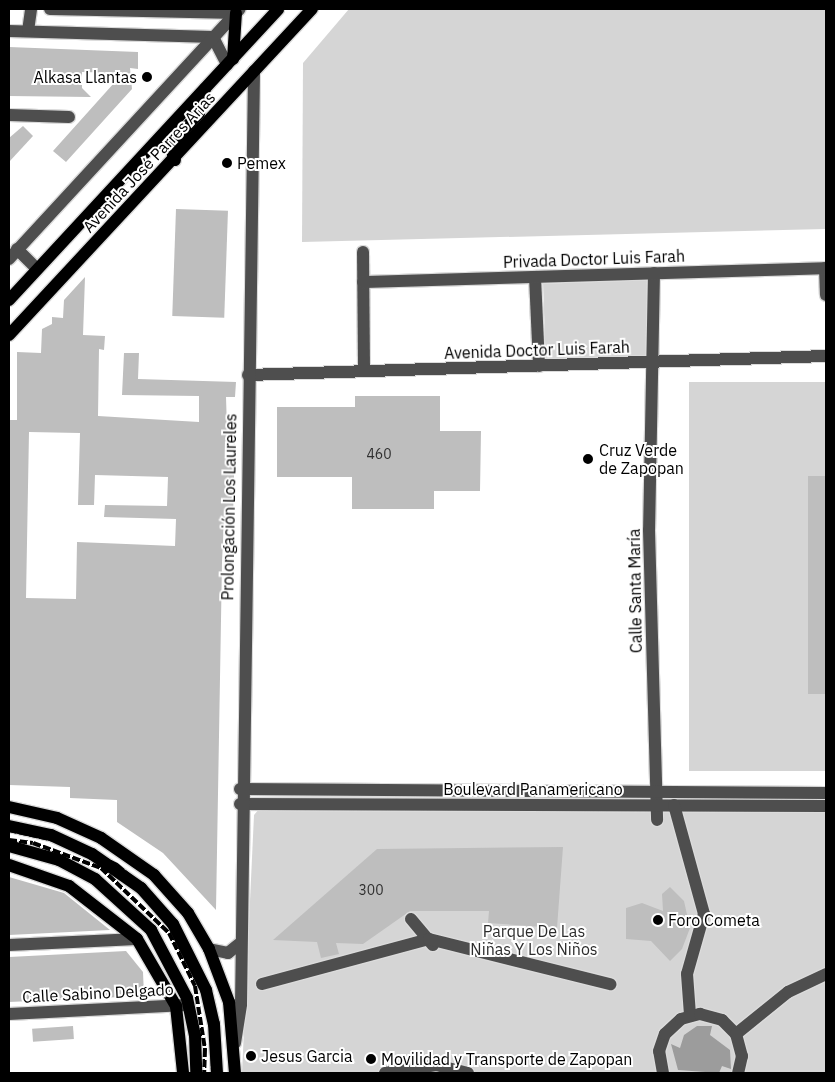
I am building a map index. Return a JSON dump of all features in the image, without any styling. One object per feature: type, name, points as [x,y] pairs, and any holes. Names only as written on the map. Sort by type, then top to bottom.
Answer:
[{"type":"main road","name":"Avenida José Parres Arias","points":[[9,300],[278,9]]},
{"type":"main road","name":"Avenida José Parres Arias","points":[[9,335],[175,160],[312,9]]},
{"type":"main road","points":[[230,62],[238,11]]},
{"type":"main road","points":[[175,160],[170,146],[200,113],[205,89]]},
{"type":"main road","points":[[9,807],[80,827],[133,858],[188,913],[209,949],[229,1002],[235,1043],[235,1073]]},
{"type":"main road","points":[[9,826],[51,835],[92,854],[141,888],[173,924],[206,990],[214,1024],[217,1073]]},
{"type":"main road","points":[[9,846],[78,869],[123,900],[162,946],[182,1005],[196,1073]]},
{"type":"main road","points":[[9,865],[69,886],[137,939],[182,1005],[183,1073]]},
{"type":"street","points":[[28,31],[31,9]]},
{"type":"street","points":[[50,9],[238,11]]},
{"type":"street","points":[[37,269],[13,254],[238,11]]},
{"type":"street","points":[[9,30],[213,38]]},
{"type":"street","points":[[213,38],[230,62]]},
{"type":"street","name":"Prolongación Los Laureles","points":[[235,1043],[241,1004],[239,944],[240,789],[254,71]]},
{"type":"street","points":[[9,116],[70,116]]},
{"type":"street","points":[[363,252],[364,371]]},
{"type":"street","points":[[826,268],[826,295]]},
{"type":"street","name":"Privada Doctor Luis Farah","points":[[363,282],[826,268]]},
{"type":"street","name":"Calle Santa María","points":[[654,273],[649,530],[657,820]]},
{"type":"street","points":[[535,277],[539,366]]},
{"type":"street","name":"Avenida Doctor Luis Farah","points":[[248,375],[826,356]]},
{"type":"street","name":"Boulevard Panamericano","points":[[240,789],[826,793]]},
{"type":"street","name":"Boulevard Panamericano","points":[[240,804],[826,806]]},
{"type":"street","points":[[674,806],[704,914],[687,974],[690,1015]]},
{"type":"street","points":[[411,919],[432,943]]},
{"type":"street","points":[[9,945],[137,939]]},
{"type":"street","points":[[262,984],[432,943],[610,984]]},
{"type":"street","points":[[209,949],[228,953],[239,944]]},
{"type":"street","points":[[736,1034],[795,987],[826,974]]},
{"type":"street","name":"Calle Sabino Delgado","points":[[9,1014],[182,1005]]},
{"type":"street","points":[[658,1072],[659,1051],[665,1034],[690,1015],[716,1017],[736,1034],[742,1056],[738,1073]]},
{"type":"street","points":[[385,1073],[436,1065],[468,1073]]},
{"type":"green space","points":[[349,9],[826,9],[826,229],[302,242],[303,63]]},
{"type":"green space","points":[[650,280],[653,355],[546,359],[543,284]]},
{"type":"green space","points":[[689,382],[826,382],[826,771],[689,771]]},
{"type":"green space","name":"Parque De Las Niñas Y Los Niños","points":[[260,808],[826,808],[826,1073],[242,1073],[254,815]]},
{"type":"shaded area","points":[[697,1026],[712,1026],[710,1035],[730,1050],[731,1069],[722,1066],[719,1073],[678,1070],[671,1044],[680,1048],[684,1035]]},
{"type":"building","points":[[9,47],[138,52],[138,69],[130,68],[132,89],[66,162],[53,151],[123,73],[82,72],[82,88],[91,97],[9,96]]},
{"type":"building","points":[[23,126],[33,136],[9,162],[9,138]]},
{"type":"building","points":[[176,209],[228,211],[224,318],[172,316]]},
{"type":"building","points":[[85,277],[83,335],[105,336],[104,350],[99,349],[98,416],[199,422],[199,396],[122,395],[124,353],[139,353],[138,379],[236,382],[235,397],[226,397],[227,428],[235,428],[233,521],[224,520],[222,562],[216,910],[163,853],[117,822],[117,800],[70,798],[70,787],[9,785],[9,420],[17,420],[17,352],[41,353],[42,329],[52,324],[52,317],[63,318],[64,300]],"holes":[[[29,432],[80,433],[78,505],[94,505],[95,475],[168,477],[167,506],[105,505],[104,517],[176,519],[175,546],[77,542],[76,599],[26,598]]]},
{"type":"building","points":[[355,396],[440,396],[440,431],[481,431],[480,491],[434,491],[434,509],[352,509],[352,477],[277,477],[277,407],[355,407]]},
{"type":"building","points":[[808,476],[826,476],[826,694],[808,694]]},
{"type":"building","points":[[563,847],[557,928],[488,923],[489,911],[410,911],[363,944],[336,943],[339,954],[321,958],[317,942],[273,940],[377,849]]},
{"type":"building","points":[[9,877],[64,893],[110,930],[9,935]]},
{"type":"building","name":"Foro Cometa","points":[[670,887],[684,901],[690,928],[682,949],[670,961],[651,941],[626,939],[626,908],[642,903],[663,911],[662,894]]},
{"type":"building","points":[[126,951],[143,972],[144,996],[9,1002],[9,957]]},
{"type":"building","points":[[73,1026],[74,1039],[33,1042],[32,1029]]},
{"type":"railway","points":[[9,830],[72,844],[117,865],[148,892],[173,922],[200,971],[212,1026],[213,1073]]},
{"type":"railway","points":[[9,840],[33,843],[101,868],[169,933],[195,986],[205,1049],[204,1073]]},
{"type":"place","name":"Alkasa Llantas","points":[[147,77]]},
{"type":"place","name":"Pemex","points":[[227,163]]},
{"type":"place","name":"Cruz Verde de Zapopan","points":[[588,459]]},
{"type":"place","name":"Foro Cometa","points":[[658,920]]},
{"type":"place","name":"Jesus Garcia","points":[[251,1056]]},
{"type":"place","name":"Movilidad y Transporte de Zapopan","points":[[371,1059]]}]
